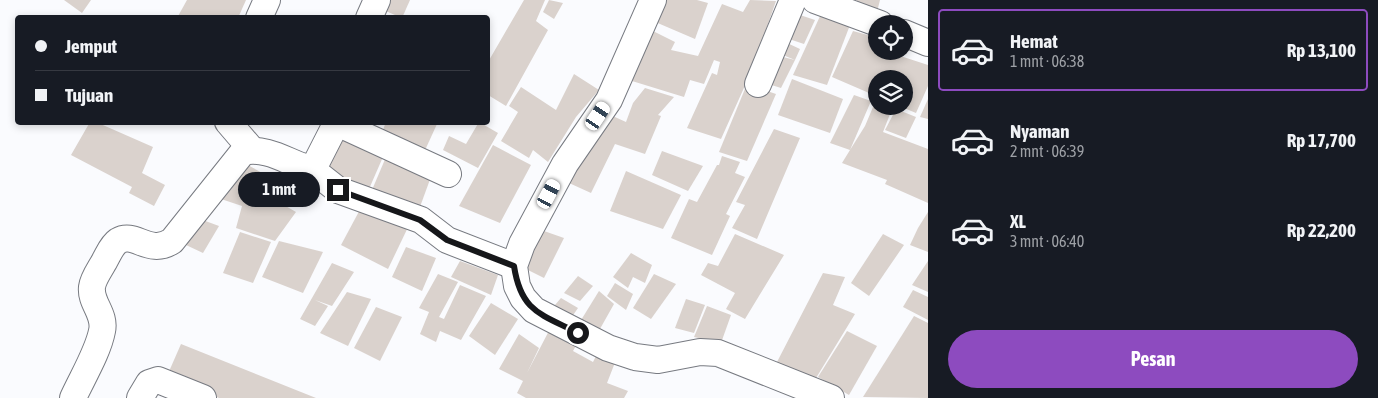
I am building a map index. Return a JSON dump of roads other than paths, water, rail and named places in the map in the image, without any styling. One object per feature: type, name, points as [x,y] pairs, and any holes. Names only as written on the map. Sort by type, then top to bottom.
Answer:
[{"type":"street","points":[[261,15],[267,0]]},
{"type":"street","points":[[370,15],[376,0]]},
{"type":"street","points":[[653,0],[609,100],[565,164],[522,244],[514,266],[520,292],[534,310],[608,348],[635,357],[658,360],[700,352],[718,353],[831,398]]},
{"type":"street","points":[[758,84],[793,0]]},
{"type":"street","points":[[815,0],[868,20]]},
{"type":"street","points":[[913,36],[928,43]]},
{"type":"street","points":[[231,125],[252,150]]},
{"type":"street","points":[[310,168],[318,161],[336,125]]},
{"type":"street","points":[[341,125],[448,174]]},
{"type":"street","points":[[73,398],[102,332],[102,316],[95,303],[92,288],[112,247],[117,242],[126,238],[155,247],[164,247],[172,241],[243,152],[252,150],[273,153],[310,168],[338,190],[420,220],[447,240],[514,266]]},
{"type":"street","points":[[140,398],[149,383],[158,380],[202,398]]}]
